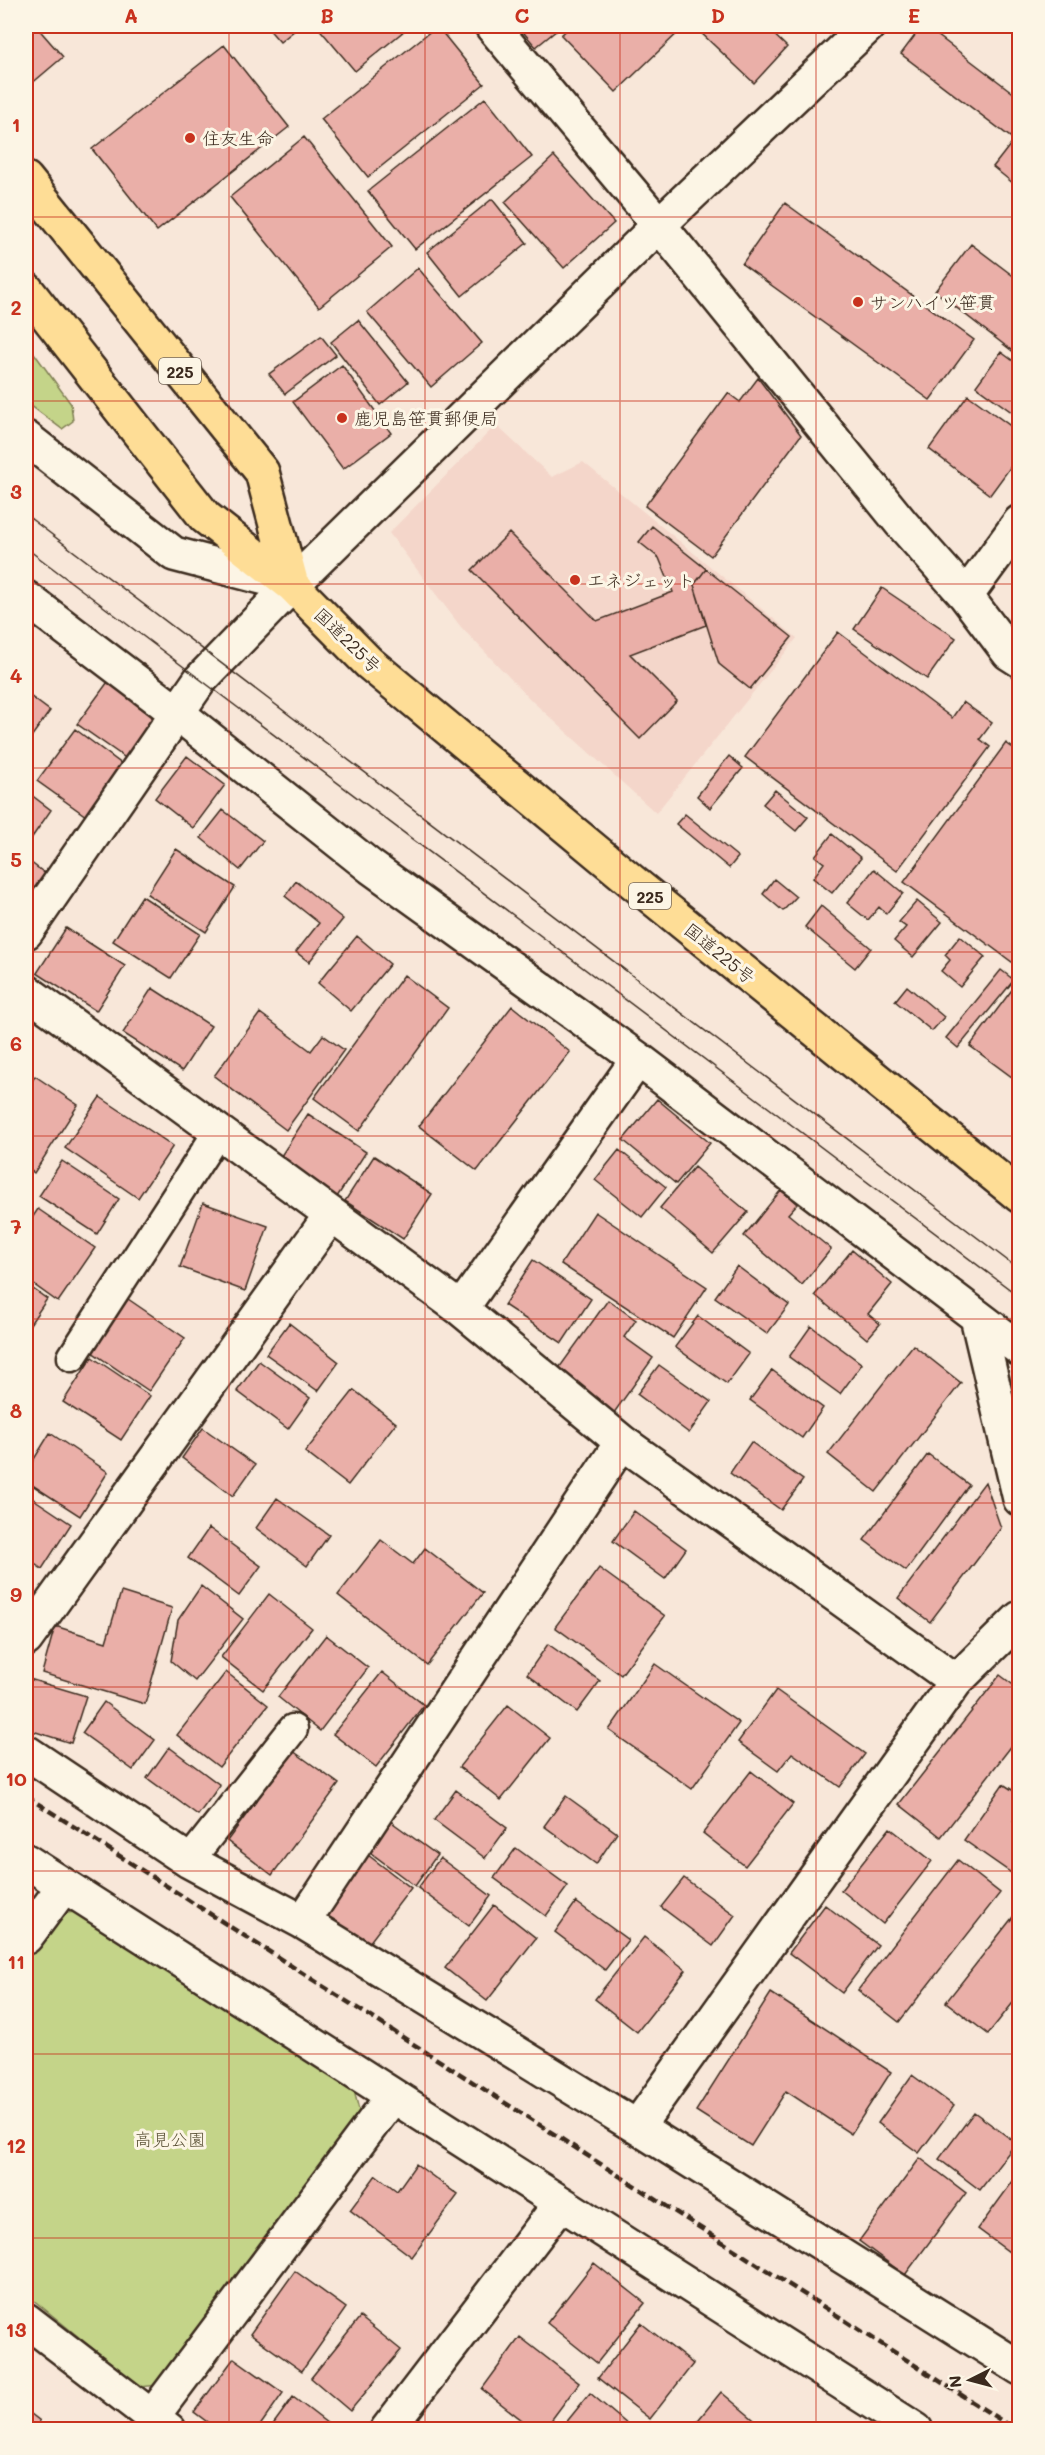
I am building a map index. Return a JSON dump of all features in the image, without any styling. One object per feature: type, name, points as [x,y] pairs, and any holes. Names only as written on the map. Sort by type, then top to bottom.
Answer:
[{"type":"highway","name":"225","points":[[26,179],[262,472],[291,585]]},
{"type":"highway","name":"国道225号","points":[[26,288],[205,517],[291,585],[369,663],[634,883],[1020,1196]]},
{"type":"street","points":[[492,26],[659,225],[902,524],[966,596],[1009,653],[1020,660]]},
{"type":"street","points":[[26,932],[200,680],[291,585],[659,225],[868,26]]},
{"type":"street","points":[[26,438],[174,554],[291,585]]},
{"type":"street","points":[[966,596],[1020,522]]},
{"type":"street","points":[[26,598],[176,712],[371,867],[638,1059],[1020,1349]]},
{"type":"street","points":[[26,991],[461,1309],[622,1442],[956,1681]]},
{"type":"street","points":[[461,1309],[638,1059]]},
{"type":"street","points":[[26,1639],[331,1215]]},
{"type":"street","points":[[977,1317],[1020,1499]]},
{"type":"street","points":[[303,1922],[622,1442]]},
{"type":"street","points":[[637,2127],[956,1681],[1020,1618]]},
{"type":"street","points":[[26,1752],[189,1861],[303,1922],[637,2127],[1020,2368]]},
{"type":"street","points":[[26,1862],[916,2430]]},
{"type":"street","points":[[26,1937],[64,1887]]},
{"type":"street","points":[[26,2320],[160,2423],[393,2096]]},
{"type":"street","points":[[387,2430],[561,2203]]},
{"type":"lane","points":[[72,1357],[218,1132]]},
{"type":"lane","points":[[189,1861],[293,1729]]},
{"type":"shaded area","name":"エネジェット","points":[[496,425],[552,477],[583,462],[797,638],[656,813],[532,701],[461,627],[389,533]]},
{"type":"green space","points":[[26,342],[71,404],[73,421],[62,429],[26,402]]},
{"type":"green space","name":"高見公園","points":[[83,1911],[352,2083],[363,2125],[167,2384],[140,2387],[26,2294],[26,1959],[59,1914]]},
{"type":"building","points":[[26,26],[36,26],[63,57],[30,85],[26,80]]},
{"type":"building","points":[[266,26],[300,26],[280,42]]},
{"type":"building","points":[[317,26],[410,26],[355,71]]},
{"type":"building","points":[[437,26],[484,84],[368,177],[321,119]]},
{"type":"building","points":[[518,26],[562,26],[536,47]]},
{"type":"building","points":[[571,26],[685,26],[616,92],[561,35]]},
{"type":"building","points":[[701,26],[765,26],[787,47],[754,83],[697,29]]},
{"type":"building","points":[[922,26],[1020,98],[1019,188],[993,167],[1014,140],[901,54]]},
{"type":"building","points":[[1008,26],[1020,26],[1020,35]]},
{"type":"building","name":"住友生命","points":[[224,45],[289,127],[157,231],[92,149]]},
{"type":"building","points":[[485,98],[532,157],[415,249],[368,191]]},
{"type":"building","points":[[304,137],[392,247],[319,307],[230,197]]},
{"type":"building","points":[[554,156],[614,223],[564,268],[505,202]]},
{"type":"building","points":[[492,199],[527,243],[462,296],[427,252]]},
{"type":"building","name":"サンハイツ笹貫","points":[[785,203],[974,340],[930,400],[742,264]]},
{"type":"building","points":[[971,244],[1020,281],[1020,357],[935,291]]},
{"type":"building","points":[[418,268],[482,343],[431,387],[367,312]]},
{"type":"building","points":[[358,320],[408,382],[380,405],[331,342]]},
{"type":"building","points":[[321,336],[336,355],[285,394],[269,374]]},
{"type":"building","points":[[1001,352],[1020,366],[1020,418],[976,386]]},
{"type":"building","name":"鹿児島笹貫郵便局","points":[[342,365],[391,433],[343,469],[293,402]]},
{"type":"building","points":[[758,378],[801,435],[711,556],[645,506],[728,393],[740,402]]},
{"type":"building","points":[[968,395],[1020,433],[1020,454],[990,495],[929,449]]},
{"type":"building","points":[[652,526],[706,569],[694,585],[706,625],[630,654],[677,701],[640,739],[472,570],[509,533],[597,621],[673,592],[659,558],[639,542]]},
{"type":"building","points":[[706,569],[792,637],[750,689],[719,664],[694,585]]},
{"type":"building","points":[[882,588],[956,638],[927,679],[854,629]]},
{"type":"building","points":[[838,632],[952,718],[963,702],[992,723],[980,739],[990,747],[897,871],[745,757]]},
{"type":"building","points":[[110,679],[158,714],[127,759],[77,724]]},
{"type":"building","points":[[26,693],[50,711],[26,744]]},
{"type":"building","points":[[75,729],[123,765],[86,816],[37,781]]},
{"type":"building","points":[[1006,743],[1020,753],[1020,968],[904,882]]},
{"type":"building","points":[[187,756],[225,785],[193,828],[155,798]]},
{"type":"building","points":[[729,756],[743,768],[710,808],[697,796]]},
{"type":"building","points":[[775,790],[808,817],[796,831],[763,804]]},
{"type":"building","points":[[26,791],[51,810],[26,846]]},
{"type":"building","points":[[223,810],[263,841],[240,870],[201,838]]},
{"type":"building","points":[[685,814],[738,857],[729,868],[676,824]]},
{"type":"building","points":[[832,834],[861,858],[832,893],[813,878],[824,863],[815,856]]},
{"type":"building","points":[[176,849],[235,887],[206,932],[147,894]]},
{"type":"building","points":[[26,859],[55,881],[26,922]]},
{"type":"building","points":[[874,869],[903,893],[886,914],[879,907],[868,920],[847,903]]},
{"type":"building","points":[[774,879],[796,897],[783,911],[763,894]]},
{"type":"building","points":[[296,881],[343,919],[309,962],[296,952],[319,923],[285,896]]},
{"type":"building","points":[[142,896],[200,934],[171,978],[113,941]]},
{"type":"building","points":[[917,901],[942,922],[913,957],[894,941],[906,927],[899,922]]},
{"type":"building","points":[[821,906],[871,948],[855,968],[805,927]]},
{"type":"building","points":[[66,928],[125,966],[96,1011],[37,973]]},
{"type":"building","points":[[357,936],[390,964],[351,1011],[318,983]]},
{"type":"building","points":[[960,936],[985,957],[960,987],[941,971],[950,960],[945,955]]},
{"type":"building","points":[[1001,970],[1014,980],[958,1048],[946,1038]]},
{"type":"building","points":[[404,975],[448,1008],[359,1131],[314,1098]]},
{"type":"building","points":[[907,986],[944,1017],[932,1031],[895,1001]]},
{"type":"building","points":[[1014,987],[1020,991],[1020,1083],[970,1046]]},
{"type":"building","points":[[152,988],[211,1026],[182,1071],[123,1033]]},
{"type":"building","points":[[512,1006],[570,1052],[477,1171],[419,1126]]},
{"type":"building","points":[[260,1013],[311,1051],[323,1035],[344,1050],[286,1130],[214,1076]]},
{"type":"building","points":[[35,1076],[78,1105],[34,1173],[26,1167],[26,1091]]},
{"type":"building","points":[[100,1097],[173,1146],[138,1198],[65,1148]]},
{"type":"building","points":[[657,1099],[710,1143],[676,1184],[623,1140]]},
{"type":"building","points":[[308,1114],[366,1152],[337,1197],[279,1159]]},
{"type":"building","points":[[619,1150],[666,1187],[642,1217],[595,1180]]},
{"type":"building","points":[[374,1156],[432,1194],[403,1239],[345,1201]]},
{"type":"building","points":[[62,1161],[119,1199],[97,1234],[39,1196]]},
{"type":"building","points":[[694,1167],[748,1212],[713,1253],[660,1208]]},
{"type":"building","points":[[781,1190],[797,1204],[788,1214],[831,1249],[802,1285],[744,1236]]},
{"type":"building","points":[[203,1203],[268,1226],[245,1291],[180,1267]]},
{"type":"building","points":[[38,1209],[95,1248],[58,1302],[26,1279],[26,1227]]},
{"type":"building","points":[[595,1212],[707,1287],[673,1338],[561,1264]]},
{"type":"building","points":[[852,1250],[892,1284],[868,1314],[880,1324],[867,1339],[815,1295]]},
{"type":"building","points":[[533,1260],[591,1299],[562,1343],[504,1305]]},
{"type":"building","points":[[737,1266],[789,1305],[767,1334],[715,1297]]},
{"type":"building","points":[[26,1284],[47,1299],[26,1330]]},
{"type":"building","points":[[128,1299],[185,1338],[149,1391],[92,1352]]},
{"type":"building","points":[[608,1300],[636,1320],[624,1337],[653,1358],[611,1417],[554,1375]]},
{"type":"building","points":[[698,1316],[749,1354],[727,1384],[675,1347]]},
{"type":"building","points":[[289,1323],[339,1362],[318,1391],[266,1354]]},
{"type":"building","points":[[811,1326],[862,1364],[840,1394],[789,1357]]},
{"type":"building","points":[[913,1345],[961,1383],[876,1492],[828,1454]]},
{"type":"building","points":[[92,1357],[150,1396],[121,1440],[63,1402]]},
{"type":"building","points":[[259,1361],[310,1398],[288,1429],[237,1391]]},
{"type":"building","points":[[659,1365],[711,1402],[689,1433],[637,1394]]},
{"type":"building","points":[[772,1370],[823,1408],[802,1438],[750,1400]]},
{"type":"building","points":[[354,1390],[396,1423],[348,1485],[305,1452]]},
{"type":"building","points":[[203,1428],[255,1465],[233,1496],[182,1458]]},
{"type":"building","points":[[50,1433],[108,1472],[80,1516],[26,1481],[26,1472]]},
{"type":"building","points":[[751,1442],[803,1480],[781,1510],[730,1473]]},
{"type":"building","points":[[928,1454],[969,1485],[906,1571],[864,1540]]},
{"type":"building","points":[[985,1482],[1001,1528],[930,1622],[898,1598]]},
{"type":"building","points":[[26,1494],[71,1524],[42,1569],[26,1558]]},
{"type":"building","points":[[277,1498],[329,1535],[307,1566],[256,1528]]},
{"type":"building","points":[[634,1511],[686,1549],[665,1579],[613,1541]]},
{"type":"building","points":[[209,1528],[261,1566],[239,1596],[188,1558]]},
{"type":"building","points":[[381,1540],[413,1564],[425,1548],[483,1593],[427,1665],[338,1595]]},
{"type":"building","points":[[599,1568],[665,1616],[621,1675],[555,1627]]},
{"type":"building","points":[[201,1586],[243,1619],[195,1681],[171,1661],[178,1620]]},
{"type":"building","points":[[121,1592],[172,1608],[145,1704],[42,1673],[55,1626],[106,1642]]},
{"type":"building","points":[[269,1594],[312,1628],[263,1690],[221,1657]]},
{"type":"building","points":[[326,1635],[368,1668],[320,1731],[278,1697]]},
{"type":"building","points":[[548,1644],[600,1681],[577,1712],[527,1674]]},
{"type":"building","points":[[655,1664],[739,1723],[692,1789],[609,1730]]},
{"type":"building","points":[[226,1672],[268,1705],[219,1767],[177,1735]]},
{"type":"building","points":[[382,1672],[424,1705],[376,1767],[333,1734]]},
{"type":"building","points":[[1000,1675],[1020,1690],[1020,1735],[941,1837],[899,1804]]},
{"type":"building","points":[[26,1678],[86,1696],[71,1743],[26,1729]]},
{"type":"building","points":[[776,1690],[865,1754],[840,1787],[792,1753],[778,1771],[738,1742]]},
{"type":"building","points":[[104,1702],[155,1740],[133,1770],[82,1733]]},
{"type":"building","points":[[508,1705],[550,1738],[501,1800],[459,1767]]},
{"type":"building","points":[[169,1747],[220,1785],[198,1815],[147,1778]]},
{"type":"building","points":[[293,1751],[339,1784],[272,1875],[227,1841]]},
{"type":"building","points":[[751,1771],[793,1804],[745,1866],[703,1833]]},
{"type":"building","points":[[1003,1784],[1020,1795],[1020,1811],[1013,1821],[1020,1826],[1020,1879],[964,1840]]},
{"type":"building","points":[[456,1790],[507,1828],[485,1858],[434,1820]]},
{"type":"building","points":[[566,1796],[617,1833],[596,1864],[544,1826]]},
{"type":"building","points":[[386,1818],[437,1855],[415,1886],[363,1847]]},
{"type":"building","points":[[890,1828],[932,1861],[883,1924],[841,1890]]},
{"type":"building","points":[[516,1848],[568,1886],[546,1916],[494,1878]]},
{"type":"building","points":[[368,1855],[411,1888],[363,1951],[320,1918]]},
{"type":"building","points":[[440,1858],[491,1896],[469,1926],[418,1888]]},
{"type":"building","points":[[958,1860],[1000,1893],[899,2022],[858,1990]]},
{"type":"building","points":[[684,1878],[735,1915],[713,1946],[661,1907]]},
{"type":"building","points":[[576,1902],[628,1940],[605,1970],[555,1932]]},
{"type":"building","points":[[494,1905],[536,1938],[487,2001],[445,1968]]},
{"type":"building","points":[[825,1905],[878,1945],[842,1993],[789,1953]]},
{"type":"building","points":[[1020,1908],[1020,1994],[988,2034],[946,2002]]},
{"type":"building","points":[[644,1937],[686,1970],[637,2032],[595,1999]]},
{"type":"building","points":[[771,1993],[891,2072],[851,2134],[786,2091],[751,2146],[696,2111]]},
{"type":"building","points":[[912,2075],[954,2106],[919,2153],[878,2123]]},
{"type":"building","points":[[974,2112],[1016,2143],[980,2190],[939,2159]]},
{"type":"building","points":[[920,2158],[966,2193],[905,2275],[859,2241]]},
{"type":"building","points":[[416,2164],[458,2195],[412,2257],[350,2210],[376,2175],[397,2191]]},
{"type":"building","points":[[1013,2181],[1020,2186],[1020,2260],[978,2229]]},
{"type":"building","points":[[594,2263],[645,2303],[597,2363],[547,2323]]},
{"type":"building","points":[[295,2271],[346,2308],[302,2371],[250,2334]]},
{"type":"building","points":[[360,2317],[401,2350],[350,2411],[311,2378]]},
{"type":"building","points":[[641,2323],[693,2364],[650,2419],[598,2378]]},
{"type":"building","points":[[520,2337],[579,2383],[544,2430],[535,2430],[482,2389]]},
{"type":"building","points":[[234,2358],[283,2393],[257,2430],[218,2430],[194,2412]]},
{"type":"building","points":[[721,2392],[766,2430],[690,2430]]},
{"type":"building","points":[[590,2393],[634,2430],[560,2430]]},
{"type":"building","points":[[293,2397],[336,2430],[269,2430]]},
{"type":"building","points":[[26,2410],[40,2421],[34,2430],[26,2430]]},
{"type":"tram line","points":[[26,515],[1020,1270]]},
{"type":"tram line","points":[[26,548],[1020,1297]]},
{"type":"railway","points":[[26,1796],[1016,2430]]},
{"type":"place","name":"住友生命","points":[[190,138]]},
{"type":"place","name":"サンハイツ笹貫","points":[[858,302]]},
{"type":"place","name":"鹿児島笹貫郵便局","points":[[342,418]]},
{"type":"place","name":"エネジェット","points":[[575,580]]}]
